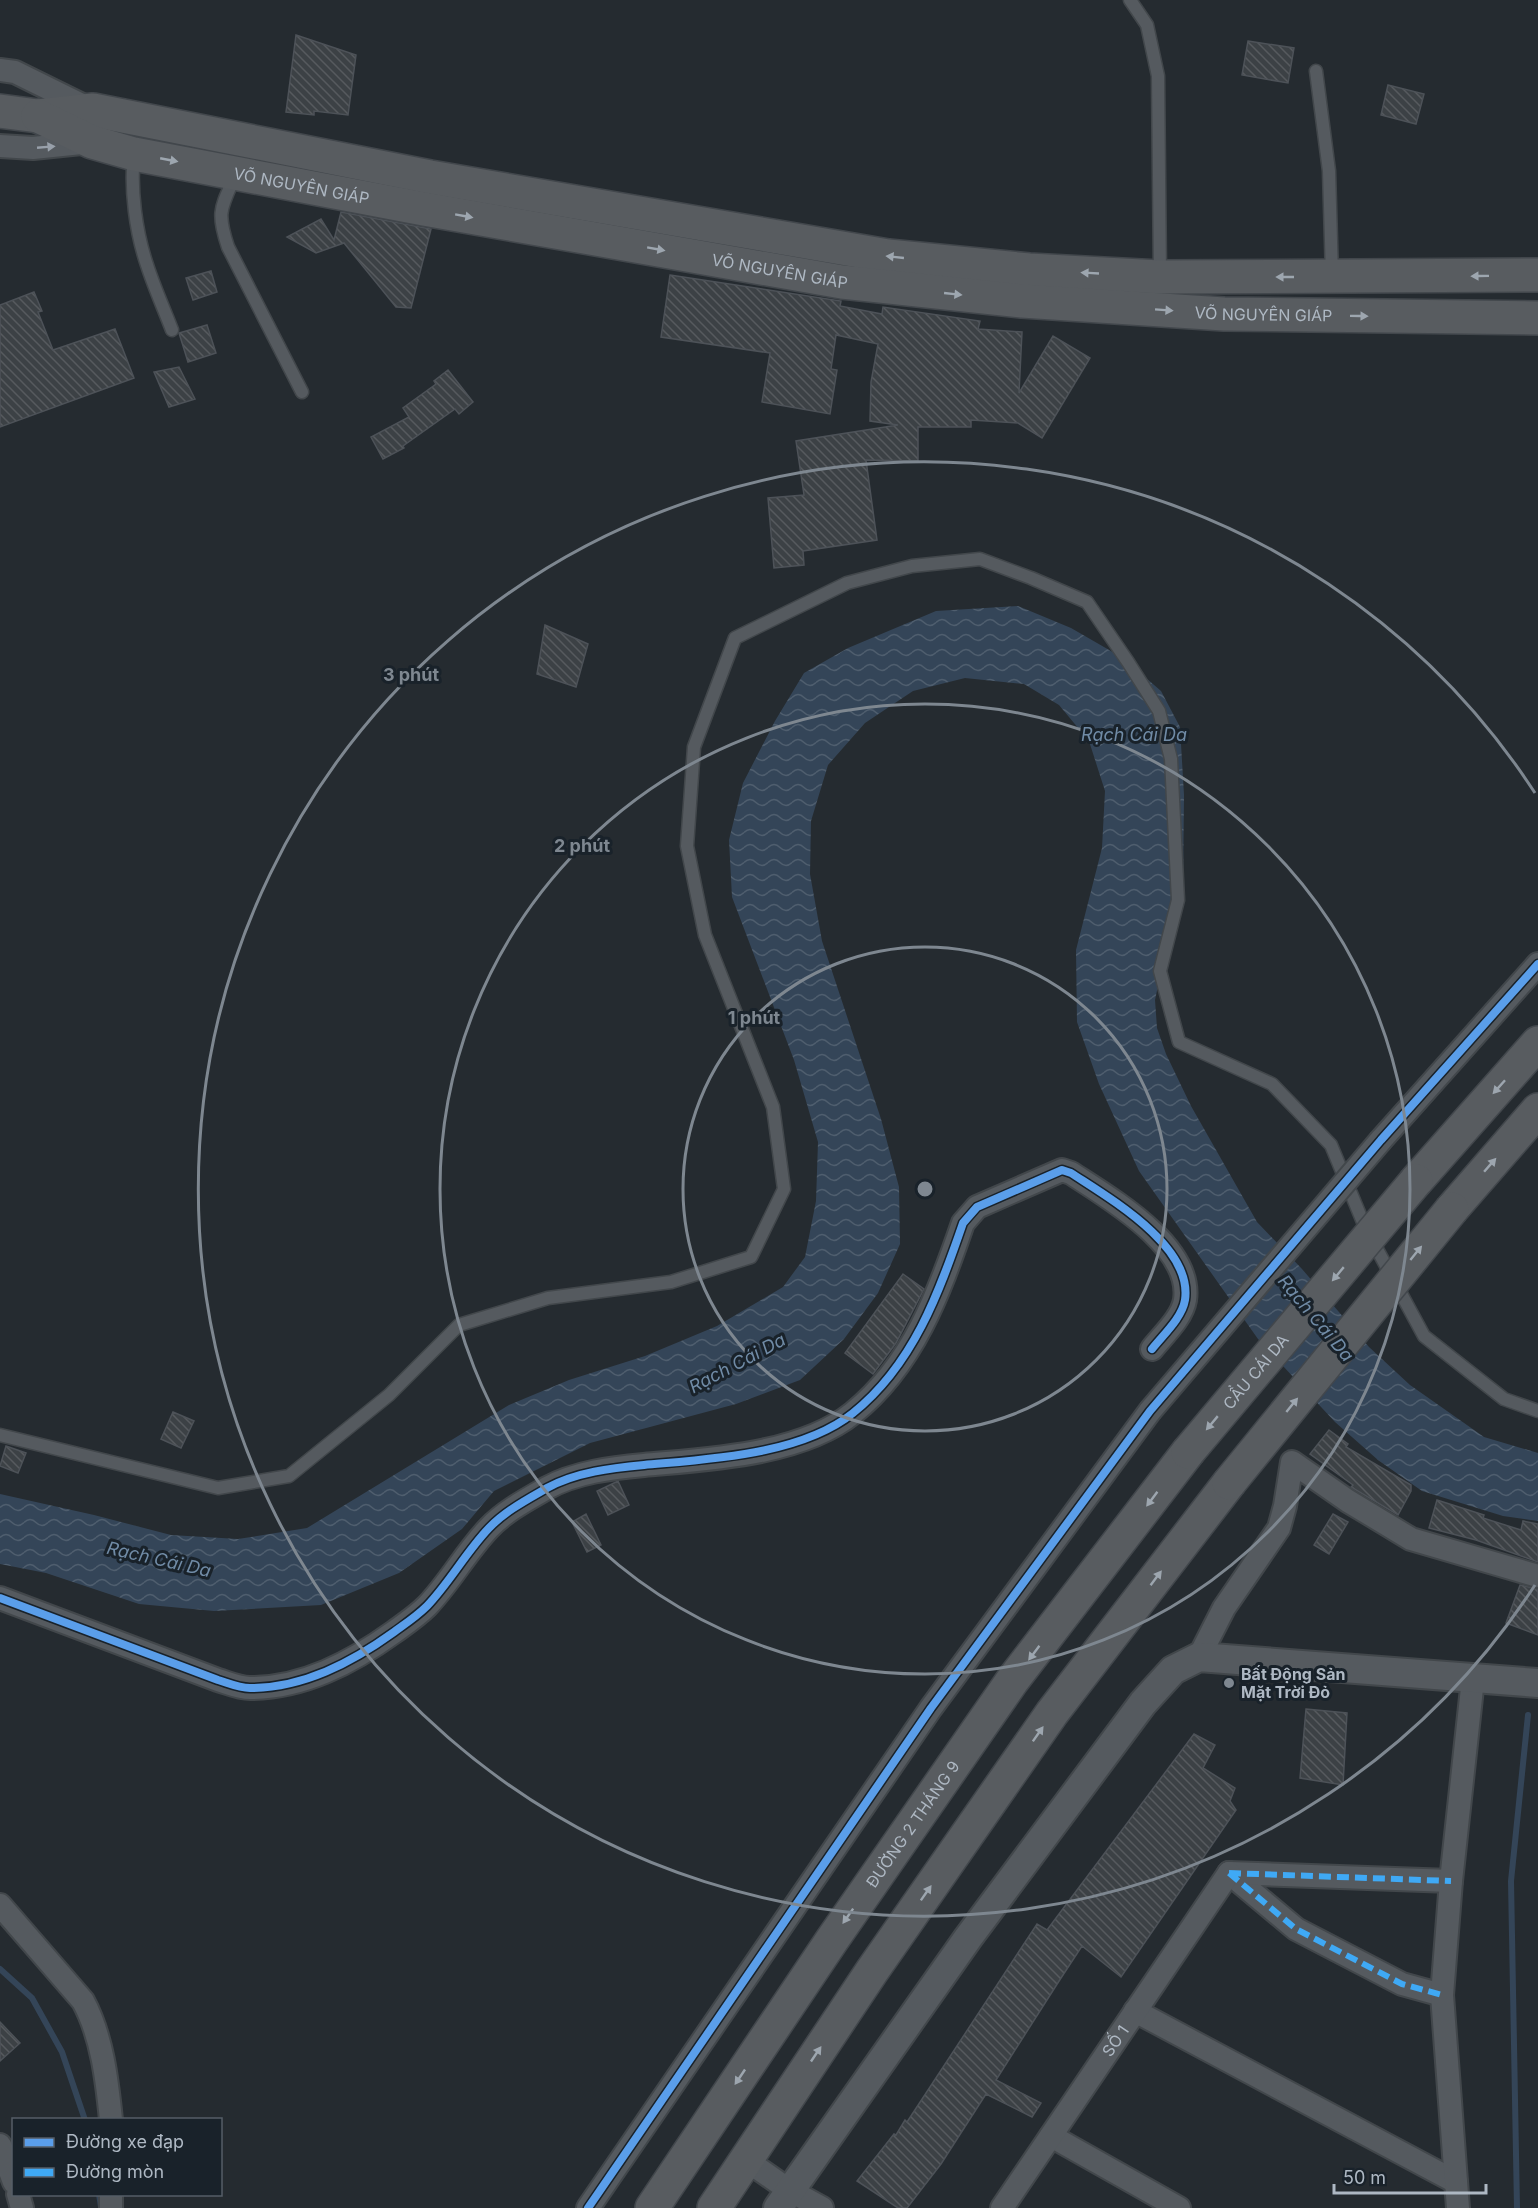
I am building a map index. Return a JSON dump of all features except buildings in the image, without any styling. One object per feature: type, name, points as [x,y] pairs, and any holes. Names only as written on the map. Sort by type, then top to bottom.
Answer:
[{"type":"highway","name":"VÕ NGUYÊN GIÁP","points":[[0,111],[38,116],[93,110],[430,177],[888,256],[1029,270],[1160,277],[1538,275]]},
{"type":"highway","name":"VÕ NGUYÊN GIÁP","points":[[38,116],[92,142],[134,154],[424,209],[842,282],[1022,302],[1224,314],[1538,318]]},
{"type":"highway","points":[[424,209],[430,177]]},
{"type":"highway","name":"CẦU CÁI DA","points":[[1188,1452],[1416,1180],[1538,1043]]},
{"type":"highway","points":[[714,2208],[872,1971],[1052,1713],[1229,1483],[1452,1209],[1538,1110]]},
{"type":"highway","name":"ĐƯỜNG 2 THÁNG 9","points":[[652,2208],[832,1940],[1012,1681],[1188,1452]]},
{"type":"street","points":[[0,70],[15,72],[93,110]]},
{"type":"street","points":[[0,146],[33,148],[92,142]]},
{"type":"street","points":[[588,2208],[931,1708],[1150,1411],[1382,1140],[1538,964]]},
{"type":"street","points":[[0,1598],[218,1680],[247,1688],[277,1686],[304,1680],[357,1658],[417,1616],[437,1595],[489,1527],[518,1505],[550,1486],[586,1474],[786,1446],[837,1425],[855,1412],[881,1385],[913,1345],[938,1296],[963,1223],[970,1213],[985,1203],[1062,1170],[1071,1173],[1122,1206],[1165,1245],[1181,1272],[1185,1301],[1181,1312],[1152,1349]]},
{"type":"street","points":[[1199,1657],[1224,1608],[1278,1528],[1286,1506],[1292,1462],[1348,1501],[1412,1539],[1538,1576]]},
{"type":"street","points":[[783,2199],[968,1938],[1143,1703],[1173,1670],[1199,1657],[1538,1683]]},
{"type":"street","points":[[1458,2208],[1442,1995],[1451,1881],[1473,1679]]},
{"type":"street","points":[[1228,1873],[1451,1881]]},
{"type":"street","points":[[1228,1873],[1296,1929],[1402,1984],[1442,1995]]},
{"type":"street","name":"SỐ 1","points":[[1002,2208],[1228,1873]]},
{"type":"street","points":[[0,1905],[83,2001],[91,2015],[107,2078],[111,2118]]},
{"type":"street","points":[[1135,2011],[1456,2182]]},
{"type":"street","points":[[1051,2136],[1179,2208]]},
{"type":"street","points":[[0,2145],[12,2177]]},
{"type":"street","points":[[746,2160],[783,2199],[822,2208]]},
{"type":"lane","points":[[1130,0],[1147,25],[1158,76],[1160,277]]},
{"type":"lane","points":[[1316,71],[1329,171],[1332,277]]},
{"type":"lane","points":[[134,154],[132,177],[142,246],[172,330]]},
{"type":"lane","points":[[236,173],[220,213],[221,225],[228,247],[302,392]]},
{"type":"lane","points":[[0,1435],[218,1488],[289,1476],[389,1395],[459,1325],[548,1298],[671,1282],[751,1257],[784,1189],[773,1107],[705,935],[687,846],[694,747],[735,638],[847,583],[912,566],[980,559],[1087,602],[1159,711],[1170,759],[1178,900],[1160,971],[1179,1042],[1272,1084],[1331,1145],[1365,1227],[1424,1336],[1504,1399],[1538,1411]]},
{"type":"water","name":"Rạch Cái Da","points":[[1018,606],[1071,628],[1123,658],[1161,691],[1180,727],[1184,795],[1183,885],[1169,933],[1155,1000],[1157,1028],[1166,1054],[1191,1106],[1257,1222],[1302,1269],[1369,1347],[1410,1385],[1484,1437],[1538,1453],[1538,1521],[1503,1516],[1422,1491],[1378,1460],[1335,1422],[1258,1339],[1139,1171],[1099,1084],[1077,1022],[1076,950],[1102,848],[1105,791],[1089,741],[1059,705],[1024,684],[965,678],[913,691],[865,723],[828,765],[811,821],[810,874],[822,941],[881,1119],[899,1187],[900,1244],[878,1293],[844,1339],[800,1380],[736,1404],[590,1443],[494,1491],[462,1529],[399,1573],[321,1605],[214,1611],[139,1604],[46,1573],[0,1564],[0,1494],[171,1535],[238,1539],[307,1528],[509,1405],[569,1380],[645,1356],[717,1326],[783,1287],[805,1257],[816,1201],[818,1142],[794,1060],[732,897],[729,840],[743,783],[775,721],[804,673],[848,648],[936,611]]},
{"type":"waterway","points":[[1517,2208],[1511,1881],[1528,1715]]},
{"type":"waterway","points":[[0,1969],[32,1998],[62,2052],[84,2118]]},
{"type":"waterway","points":[[99,2196],[101,2207]]},
{"type":"marked path","points":[[1229,1873],[1296,1929],[1402,1984],[1442,1995]]},
{"type":"marked path","points":[[1229,1873],[1451,1881]]},
{"type":"cycle path","points":[[588,2208],[931,1708],[1150,1411],[1381,1140],[1538,964]]},
{"type":"cycle path","points":[[0,1598],[238,1686],[250,1688],[289,1684],[326,1672],[361,1654],[407,1623],[435,1597],[495,1522],[547,1488],[582,1474],[607,1469],[725,1457],[781,1446],[808,1438],[832,1427],[853,1413],[874,1394],[908,1350],[933,1301],[963,1223],[977,1207],[1062,1170],[1071,1173],[1126,1210],[1162,1243],[1176,1261],[1184,1280],[1185,1300],[1176,1320],[1152,1349]]},
{"type":"place","name":"Bất Động Sản Mặt Trời Đỏ","points":[[1229,1683]]}]
